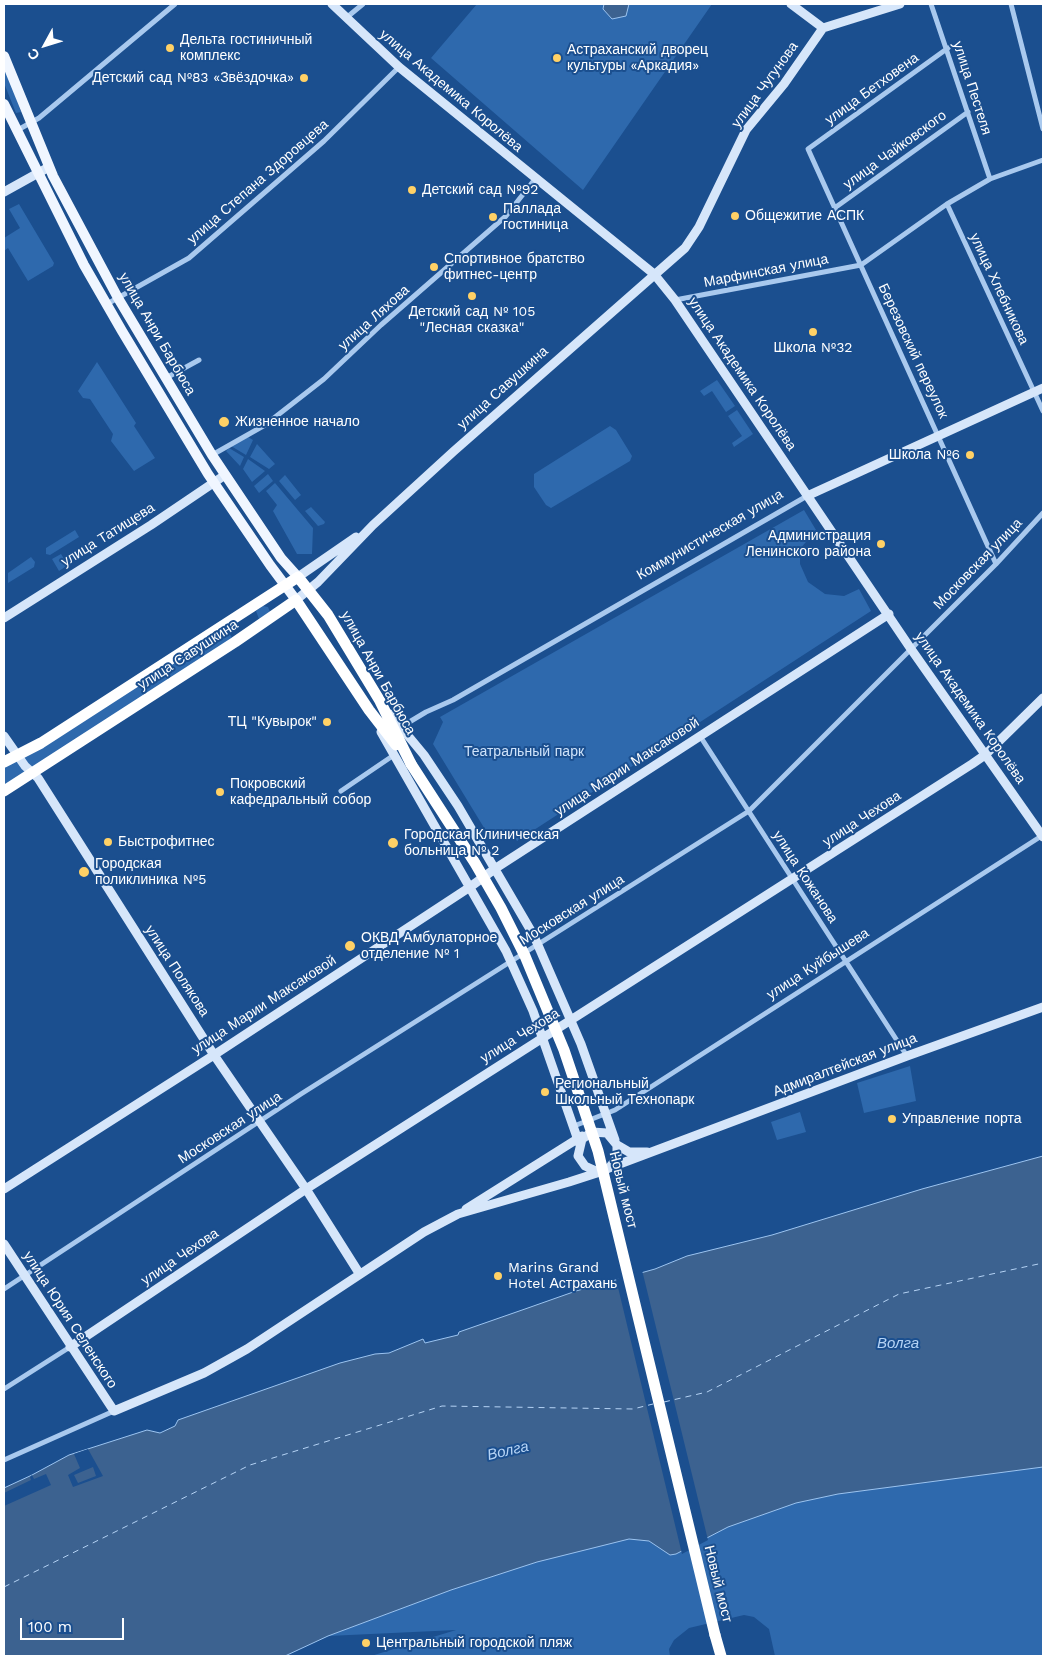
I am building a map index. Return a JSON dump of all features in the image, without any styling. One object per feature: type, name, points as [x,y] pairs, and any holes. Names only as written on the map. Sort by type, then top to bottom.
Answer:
[{"type":"highway","name":"улица Савушкина","points":[[4,762],[16,754],[41,743],[298,577]]},
{"type":"highway","name":"улица Анри Барбюса","points":[[298,577],[325,610],[380,701],[411,764]]},
{"type":"highway","name":"улица Савушкина","points":[[4,791],[235,642],[296,600]]},
{"type":"highway","name":"улица Анри Барбюса","points":[[296,600],[369,710],[411,764]]},
{"type":"highway","points":[[223,624],[235,642]]},
{"type":"highway","name":"Новый мост","points":[[411,764],[475,863],[500,908],[525,956],[564,1050],[598,1150],[721,1656]]},
{"type":"main road","name":"улица Анри Барбюса","points":[[4,56],[49,167],[118,298],[212,455],[281,558],[298,577]]},
{"type":"main road","name":"улица Анри Барбюса","points":[[4,104],[36,172],[106,304],[214,482],[296,600]]},
{"type":"street","points":[[16,131],[31,124],[175,4]]},
{"type":"street","name":"улица Академика Королёва","points":[[332,4],[400,67],[535,179],[654,274],[675,300],[911,649],[1043,836]]},
{"type":"street","points":[[346,18],[363,4]]},
{"type":"street","points":[[791,4],[823,28],[875,7],[900,4]]},
{"type":"street","name":"улица Пестеля","points":[[931,4],[948,48],[990,179]]},
{"type":"street","points":[[1011,4],[1043,129]]},
{"type":"street","name":"улица Чугунова","points":[[654,274],[685,248],[699,227],[746,130],[784,84],[823,28]]},
{"type":"street","name":"улица Бетховена","points":[[808,149],[948,48]]},
{"type":"street","name":"улица Степана Здоровцева","points":[[106,304],[189,258],[324,141],[400,67]]},
{"type":"street","name":"улица Чайковского","points":[[836,206],[968,112]]},
{"type":"street","name":"Березовский переулок","points":[[808,149],[836,206],[861,265],[940,435],[996,564]]},
{"type":"street","points":[[861,265],[947,204],[990,179],[1043,160]]},
{"type":"street","points":[[4,192],[36,172],[49,167]]},
{"type":"street","name":"улица Ляхова","points":[[212,455],[265,425],[324,379],[380,325],[506,216],[535,179]]},
{"type":"street","name":"улица Хлебникова","points":[[947,204],[1043,412]]},
{"type":"street","name":"Марфинская улица","points":[[675,300],[861,265]]},
{"type":"street","name":"улица Савушкина","points":[[296,600],[309,590],[373,526],[654,274]]},
{"type":"street","points":[[166,378],[199,360]]},
{"type":"street","name":"Коммунистическая улица","points":[[401,727],[426,712],[453,700],[807,496],[1043,388]]},
{"type":"street","name":"улица Татищева","points":[[4,618],[151,525],[225,475]]},
{"type":"street","name":"Московская улица","points":[[4,1288],[749,811],[996,564],[1043,513]]},
{"type":"street","name":"улица Савушкина","points":[[298,577],[373,526]]},
{"type":"street","name":"улица Марии Максаковой","points":[[4,1189],[889,614]]},
{"type":"street","name":"улица Чехова","points":[[4,1389],[306,1190],[985,755],[1043,698]]},
{"type":"street","points":[[369,710],[511,962],[533,1011],[574,1126],[579,1141],[578,1149],[581,1162],[590,1170],[606,1170],[617,1158],[616,1142],[572,1020],[538,945],[496,868],[454,799],[424,755],[380,701]]},
{"type":"street","name":"улица Полякова","points":[[4,736],[32,774],[38,778],[214,1054],[306,1190],[359,1274]]},
{"type":"street","name":"улица Кожанова","points":[[700,736],[907,1056]]},
{"type":"street","points":[[340,791],[394,755]]},
{"type":"street","name":"улица Куйбышева","points":[[574,1126],[606,1115],[1043,836]]},
{"type":"street","name":"Адмиралтейская улица","points":[[458,1214],[606,1170],[907,1056],[1043,1007]]},
{"type":"street","points":[[4,1460],[114,1410],[204,1373],[247,1348],[424,1232],[458,1214],[579,1141],[588,1133],[602,1131],[629,1152],[657,1150]]},
{"type":"street","name":"улица Юрия Селенского","points":[[4,1244],[70,1347],[114,1410]]},
{"type":"green space","points":[[477,4],[712,4],[583,190],[431,58]]},
{"type":"green space","points":[[4,63],[21,112],[16,113],[4,83]]},
{"type":"green space","points":[[19,204],[54,263],[53,266],[28,281],[8,248],[4,251],[4,238],[20,228],[9,209]]},
{"type":"green space","points":[[97,362],[136,423],[134,426],[155,458],[134,471],[111,441],[113,434],[90,399],[83,398],[78,391]]},
{"type":"green space","points":[[717,380],[735,406],[726,412],[712,391],[704,396],[700,391]]},
{"type":"green space","points":[[737,410],[753,434],[734,447],[732,443],[742,436],[728,416]]},
{"type":"green space","points":[[610,426],[616,430],[632,456],[630,461],[551,508],[546,505],[534,487],[534,474]]},
{"type":"green space","points":[[248,437],[253,440],[246,455],[231,446]]},
{"type":"green space","points":[[257,444],[275,464],[269,469],[250,457]]},
{"type":"green space","points":[[229,448],[244,457],[240,466],[226,451]]},
{"type":"green space","points":[[248,459],[265,471],[252,482],[243,469]]},
{"type":"green space","points":[[268,474],[273,481],[259,493],[254,486]]},
{"type":"green space","points":[[285,475],[301,495],[295,500],[279,481]]},
{"type":"green space","points":[[275,483],[313,528],[312,554],[297,554],[273,511],[277,505],[266,491]]},
{"type":"green space","points":[[311,507],[325,522],[324,524],[318,526],[305,511]]},
{"type":"green space","name":"Театральный парк","points":[[804,510],[816,530],[800,549],[800,564],[808,582],[825,594],[844,596],[859,589],[871,611],[517,841],[512,832],[490,829],[486,831],[433,744],[443,722],[440,717]]},
{"type":"green space","points":[[75,530],[79,537],[50,555],[46,554],[46,548]]},
{"type":"green space","points":[[61,554],[66,562],[65,567],[59,571],[52,559]]},
{"type":"green space","points":[[31,557],[35,562],[34,567],[8,583],[8,573]]},
{"type":"green space","points":[[263,606],[268,607],[270,612],[259,619],[256,611]]},
{"type":"green space","points":[[223,624],[235,642],[4,791],[4,762]]},
{"type":"green space","points":[[910,1066],[916,1101],[864,1113],[857,1083]]},
{"type":"green space","points":[[800,1112],[806,1132],[777,1140],[771,1122]]},
{"type":"green space","points":[[1043,1467],[1043,1656],[775,1656],[769,1629],[754,1617],[744,1615],[689,1628],[674,1640],[669,1649],[670,1656],[371,1656],[456,1630],[328,1636],[451,1590],[537,1562],[629,1539],[649,1541],[670,1555],[676,1554],[728,1527],[796,1503],[838,1494]]},
{"type":"water","points":[[604,4],[629,4],[626,16],[612,19],[603,9]]},
{"type":"water","name":"Волга","points":[[1043,1156],[1043,1467],[838,1494],[796,1503],[728,1527],[676,1554],[670,1555],[649,1541],[629,1539],[537,1562],[451,1590],[328,1636],[285,1656],[4,1656],[4,1488],[69,1455],[147,1430],[160,1433],[175,1426],[178,1420],[340,1363],[375,1354],[389,1353],[423,1339],[425,1343],[458,1335],[459,1332],[576,1291],[655,1269],[687,1256],[772,1235],[922,1189]]},
{"type":"pier","points":[[642,1270],[708,1540],[682,1554],[616,1279]]},
{"type":"pier","points":[[88,1449],[103,1476],[73,1487],[68,1475],[80,1468],[74,1454]],"holes":[[[93,1467],[96,1476],[78,1483],[74,1475]]]},
{"type":"pier","points":[[46,1474],[51,1485],[4,1506],[4,1493],[31,1480],[30,1477],[32,1475],[34,1479]]},
{"type":"ferry route","points":[[664,1402],[707,1392],[899,1294],[1043,1263]]},
{"type":"ferry route","points":[[4,1587],[250,1465],[442,1406],[633,1409],[653,1404]]},
{"type":"place","name":"Дельта гостиничный комплекс","points":[[170,48]]},
{"type":"place","name":"Астраханский дворец культуры «Аркадия»","points":[[557,58]]},
{"type":"place","name":"Детский сад №83 «Звёздочка»","points":[[304,78]]},
{"type":"place","name":"Детский сад №92","points":[[412,190]]},
{"type":"place","name":"Общежитие АСПК","points":[[735,216]]},
{"type":"place","name":"Паллада гостиница","points":[[493,217]]},
{"type":"place","name":"Спортивное братство фитнес-центр","points":[[434,267]]},
{"type":"place","name":"Детский сад № 105 \"Лесная сказка\"","points":[[472,296]]},
{"type":"place","name":"Школа №32","points":[[813,332]]},
{"type":"place","name":"Жизненное начало","points":[[224,422]]},
{"type":"place","name":"Школа №6","points":[[970,455]]},
{"type":"place","name":"Администрация Ленинского района","points":[[881,544]]},
{"type":"place","name":"ТЦ \"Кувырок\"","points":[[327,722]]},
{"type":"place","name":"Покровский кафедральный собор","points":[[220,792]]},
{"type":"place","name":"Быстрофитнес","points":[[108,842]]},
{"type":"place","name":"Городская Клиническая больница № 2","points":[[393,843]]},
{"type":"place","name":"Городская поликлиника №5","points":[[84,872]]},
{"type":"place","name":"ОКВД Амбулаторное отделение № 1","points":[[350,946]]},
{"type":"place","name":"Региональный Школьный Технопарк","points":[[545,1092]]},
{"type":"place","name":"Управление порта","points":[[892,1119]]},
{"type":"place","name":"Marins Grand Hotel Астрахань","points":[[498,1276]]},
{"type":"place","name":"Центральный городской пляж","points":[[366,1643]]}]
